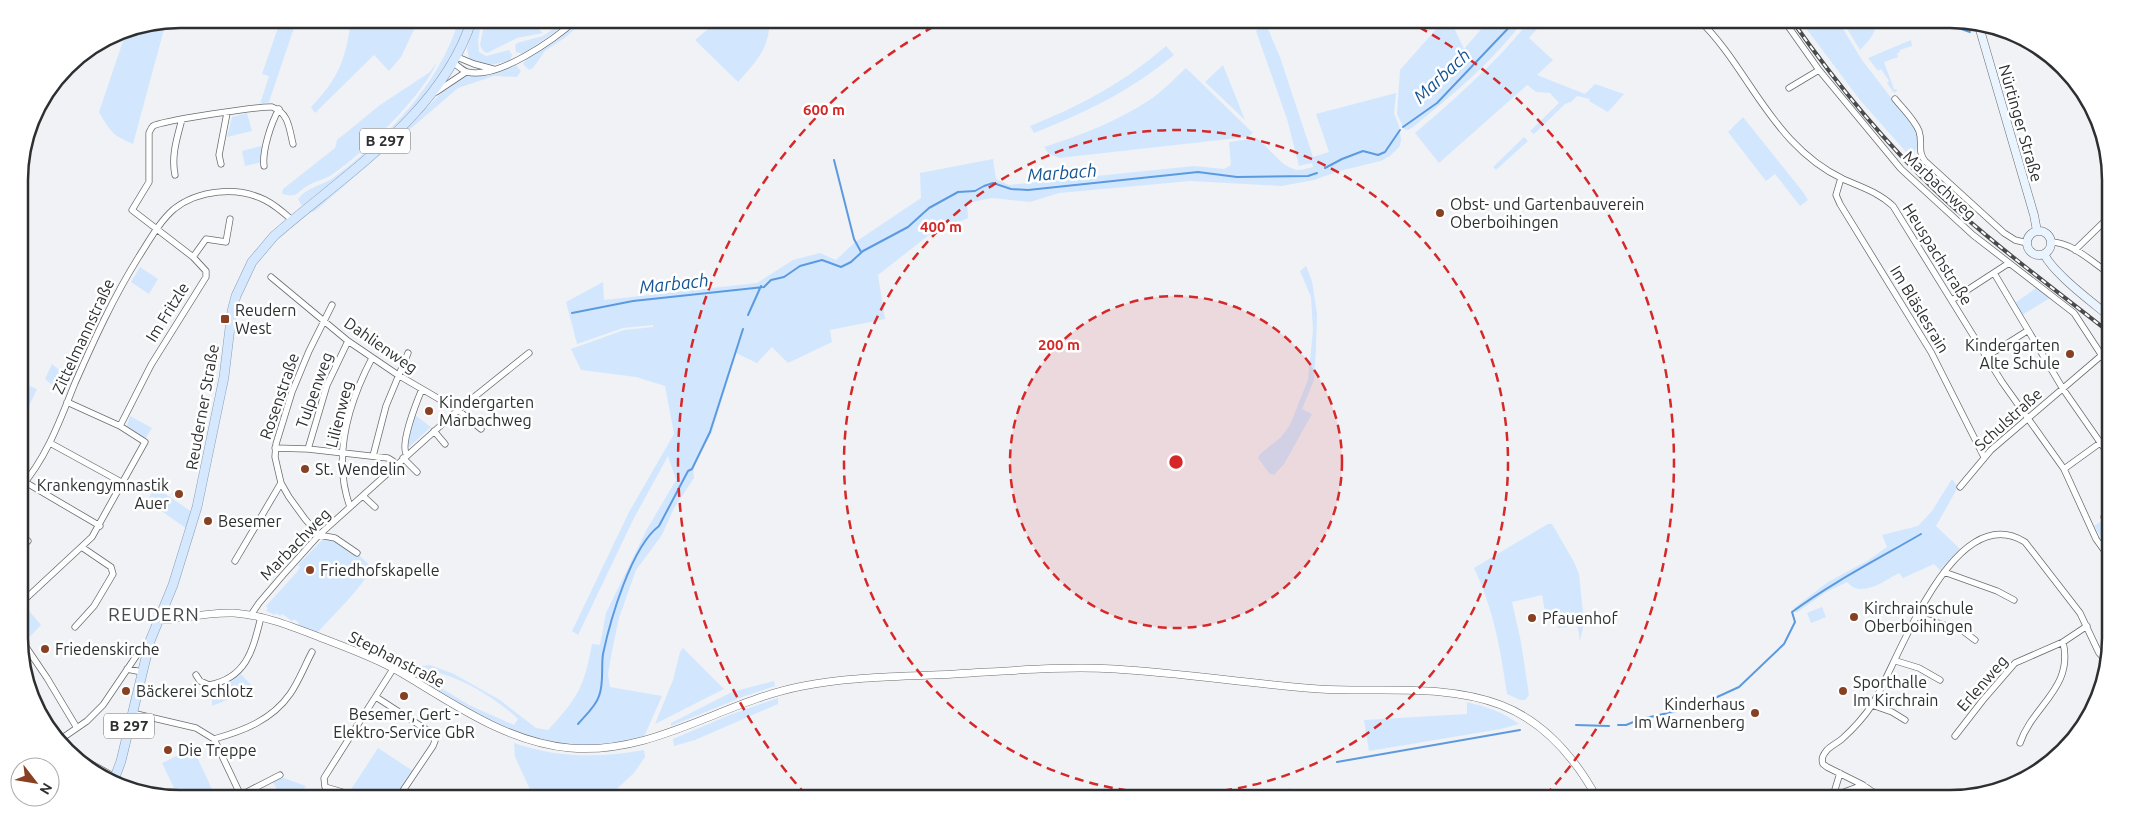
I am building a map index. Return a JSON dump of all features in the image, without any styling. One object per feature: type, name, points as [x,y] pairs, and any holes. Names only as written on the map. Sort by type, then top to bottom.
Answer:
[{"type":"main road","name":"B 297","points":[[434,93],[456,60],[468,28]]},
{"type":"main road","name":"Nürtinger Straße","points":[[1979,30],[2037,231]]},
{"type":"main road","name":"Reuderner Straße","points":[[116,775],[150,641],[186,548],[204,479],[224,377],[232,311],[246,273],[260,251],[292,220],[334,186],[415,114],[434,93]]},
{"type":"main road","points":[[2037,231],[2047,235],[2050,242],[2049,249],[2044,254],[2032,254],[2026,243],[2030,235],[2037,231]]},
{"type":"main road","points":[[2044,254],[2047,261],[2060,274],[2102,310]]},
{"type":"street","points":[[434,93],[466,72],[485,72],[530,54],[566,28]]},
{"type":"street","name":"Heuspachstraße","points":[[1706,28],[1729,56],[1777,124],[1790,139],[1826,169],[1841,178],[1878,194],[1893,206],[1986,357],[2064,469],[2096,539],[2102,547]]},
{"type":"street","name":"Marbachweg","points":[[1789,28],[1819,70],[1901,169],[1949,214],[2074,314],[2100,352]]},
{"type":"street","points":[[456,60],[495,69]]},
{"type":"street","points":[[456,60],[466,72]]},
{"type":"street","points":[[1789,88],[1819,70]]},
{"type":"street","points":[[1895,99],[1918,129],[1921,137],[1920,154],[1925,161],[2004,233],[2015,240],[2026,243]]},
{"type":"street","points":[[175,175],[172,164],[173,154],[182,119],[265,106],[279,110],[287,118],[293,144]]},
{"type":"street","points":[[264,166],[263,161],[271,126],[279,110]]},
{"type":"street","points":[[220,164],[219,156],[227,112]]},
{"type":"street","name":"Im Fritzle","points":[[120,426],[151,365],[206,277],[205,268],[193,257],[132,210],[149,182],[149,133],[153,126],[182,119]]},
{"type":"street","name":"Im Bläslesrain","points":[[1841,178],[1836,196],[1840,204],[1931,352],[1984,457]]},
{"type":"street","name":"Zittelmannstraße","points":[[28,477],[50,443],[107,312],[157,228],[174,209],[185,202],[209,194],[226,191],[262,198],[292,220]]},
{"type":"street","points":[[193,257],[206,239],[226,242],[230,219]]},
{"type":"street","points":[[2075,250],[2102,224]]},
{"type":"street","points":[[2050,242],[2059,242],[2075,250],[2102,269]]},
{"type":"street","points":[[1952,300],[2009,263]]},
{"type":"street","points":[[1994,273],[2063,389],[2102,446]]},
{"type":"street","name":"Dahlienweg","points":[[271,277],[348,341],[398,375],[458,410],[481,429]]},
{"type":"street","name":"Rosenstraße","points":[[319,535],[289,497],[281,483],[276,466],[275,448],[292,392],[309,351],[332,305]]},
{"type":"street","points":[[1986,357],[2027,331]]},
{"type":"street","name":"Tulpenweg","points":[[308,449],[326,385],[348,341]]},
{"type":"street","name":"Schulstraße","points":[[1960,487],[1984,457],[2063,389],[2100,352]]},
{"type":"street","points":[[374,456],[383,414],[408,353]]},
{"type":"street","name":"Marbachweg","points":[[251,615],[276,582],[319,535],[458,410],[529,353]]},
{"type":"street","name":"Lilienweg","points":[[350,508],[344,486],[342,452],[355,395],[372,358]]},
{"type":"street","points":[[417,472],[405,457],[404,449],[408,429],[422,389]]},
{"type":"street","points":[[28,598],[82,548],[100,526],[145,442],[120,426],[67,402]]},
{"type":"street","points":[[434,431],[445,444]]},
{"type":"street","points":[[50,443],[123,483]]},
{"type":"street","points":[[2064,469],[2100,443]]},
{"type":"street","points":[[275,448],[308,449],[374,456],[391,459],[396,465]]},
{"type":"street","points":[[235,561],[281,483]]},
{"type":"street","points":[[28,484],[100,526]]},
{"type":"street","points":[[364,496],[375,507]]},
{"type":"street","points":[[1869,789],[1823,764],[1823,756],[1828,749],[1854,728],[1872,705],[1896,661],[1916,616],[1944,572],[1964,551],[1980,540],[2000,534],[2016,537],[2031,549],[2087,626],[2101,655]]},
{"type":"street","points":[[319,535],[335,538],[357,552]]},
{"type":"street","points":[[75,627],[94,606],[113,574],[111,567],[82,548]]},
{"type":"street","points":[[1944,572],[1997,591],[2014,600]]},
{"type":"street","name":"Stephanstraße","points":[[160,618],[166,620],[218,613],[261,617],[335,643],[393,669],[487,724],[523,739],[579,749],[608,748],[660,737],[761,696],[820,683],[1054,669],[1115,669],[1299,688],[1426,691],[1477,698],[1512,710],[1547,732],[1568,754],[1591,789]]},
{"type":"street","points":[[1916,616],[1962,631],[1975,640]]},
{"type":"street","points":[[196,675],[204,683],[212,685],[238,671],[250,655],[261,617]]},
{"type":"street","name":"Erlenweg","points":[[1955,736],[1977,707],[2015,664],[2063,642],[2087,626]]},
{"type":"street","points":[[64,737],[103,705],[143,646],[150,641]]},
{"type":"street","points":[[2020,743],[2025,729],[2050,698],[2062,677],[2066,653],[2063,642]]},
{"type":"street","points":[[28,650],[77,728]]},
{"type":"street","points":[[214,738],[238,732],[257,724],[277,708],[290,694],[312,652]]},
{"type":"street","points":[[1896,661],[1919,668],[1940,680]]},
{"type":"street","points":[[127,669],[142,672]]},
{"type":"street","points":[[335,790],[325,787],[324,778],[393,669]]},
{"type":"street","points":[[376,697],[430,732],[435,741],[403,790]]},
{"type":"street","points":[[1872,705],[1892,712],[1905,720]]},
{"type":"street","points":[[132,713],[196,728],[214,738],[239,790]]},
{"type":"street","points":[[1834,789],[1840,773]]},
{"type":"street","points":[[253,790],[280,775]]},
{"type":"street","points":[[1852,789],[1863,785]]},
{"type":"shaded area","points":[[278,28],[294,28],[269,102],[260,104],[269,76],[262,74]]},
{"type":"shaded area","points":[[350,28],[415,28],[401,57],[389,71],[374,55],[315,113],[311,107],[321,97],[335,77],[347,46]]},
{"type":"shaded area","points":[[456,28],[464,28],[456,49],[441,76],[422,101],[400,124],[352,167],[302,206],[298,199],[302,195],[333,178],[353,163],[373,146],[409,108],[425,87],[451,43]]},
{"type":"shaded area","points":[[473,28],[480,28],[478,41],[479,52],[486,56],[509,50],[512,55],[510,60],[489,65],[469,58],[467,49]]},
{"type":"shaded area","points":[[483,28],[537,28],[543,33],[517,38],[487,53],[483,51],[480,45]]},
{"type":"shaded area","points":[[555,28],[560,28],[523,54],[516,52],[515,46],[517,43],[543,36]]},
{"type":"shaded area","points":[[569,28],[576,28],[545,51],[533,68],[529,70],[523,64]]},
{"type":"shaded area","points":[[709,28],[769,28],[768,38],[761,54],[738,82],[695,40]]},
{"type":"shaded area","points":[[1259,28],[1268,28],[1280,57],[1313,157],[1329,152],[1316,114],[1396,93],[1394,113],[1399,126],[1400,146],[1390,156],[1381,161],[1339,171],[1314,180],[1282,186],[1190,181],[1059,193],[1030,202],[992,198],[967,203],[968,218],[929,235],[878,275],[885,319],[830,330],[832,342],[788,363],[772,347],[757,363],[736,353],[712,432],[693,467],[694,478],[674,508],[662,535],[636,570],[619,618],[608,674],[610,687],[662,696],[644,737],[618,744],[581,746],[551,742],[522,734],[495,723],[469,709],[389,662],[393,652],[414,667],[430,665],[454,674],[500,700],[536,728],[548,730],[573,700],[578,691],[586,671],[592,644],[600,645],[606,613],[647,529],[676,480],[668,456],[634,518],[578,635],[572,631],[629,512],[674,434],[665,386],[636,377],[581,370],[571,349],[624,330],[653,327],[653,325],[623,328],[577,344],[566,302],[603,282],[604,300],[757,283],[793,260],[820,253],[836,260],[854,243],[921,198],[920,173],[993,159],[996,179],[1009,185],[1194,166],[1224,169],[1231,165],[1229,142],[1256,138],[1285,165],[1297,170],[1313,167],[1312,163],[1299,166],[1287,119],[1256,31]],"holes":[[[429,670],[453,678],[488,695],[518,719],[514,725],[469,705],[425,678]]]},
{"type":"shaded area","points":[[1437,28],[1454,28],[1464,49],[1482,28],[1518,28],[1500,49],[1472,76],[1408,130],[1404,129],[1397,114],[1400,70]]},
{"type":"shaded area","points":[[1524,28],[1538,28],[1529,38],[1553,60],[1537,75],[1585,94],[1595,84],[1624,94],[1608,112],[1589,101],[1590,99],[1577,96],[1571,102],[1565,104],[1534,134],[1530,131],[1559,103],[1550,93],[1536,92],[1527,85],[1439,163],[1415,133],[1461,92]]},
{"type":"shaded area","points":[[1806,28],[1842,28],[1862,60],[1916,130],[1919,143],[1913,156],[1906,152],[1860,100]]},
{"type":"shaded area","points":[[1847,28],[1875,28],[1872,36],[1860,50]]},
{"type":"shaded area","points":[[164,29],[133,144],[112,132],[99,112],[124,38],[150,30]]},
{"type":"shaded area","points":[[1911,40],[1912,46],[1900,50],[1897,54],[1898,57],[1884,62],[1894,89],[1898,90],[1894,93],[1881,69],[1878,71],[1868,58]]},
{"type":"shaded area","points":[[1166,46],[1174,55],[1158,68],[1090,109],[1034,133],[1030,126],[1067,110],[1118,82]]},
{"type":"shaded area","points":[[437,62],[430,76],[405,108],[358,155],[330,176],[311,184],[297,194],[282,194],[283,189],[335,148],[337,140],[380,105],[430,72]]},
{"type":"shaded area","points":[[516,65],[521,71],[517,77],[494,76],[458,88],[315,211],[308,213],[412,123],[449,85],[464,75],[486,75]]},
{"type":"shaded area","points":[[1223,65],[1245,120],[1205,82]]},
{"type":"shaded area","points":[[1186,68],[1253,133],[1247,137],[1059,158],[1049,154],[1044,147],[1098,127],[1136,109],[1158,94]]},
{"type":"shaded area","points":[[247,113],[252,131],[227,137],[232,117]]},
{"type":"shaded area","points":[[1743,117],[1803,192],[1808,200],[1800,206],[1775,174],[1766,181],[1728,132]]},
{"type":"shaded area","points":[[1524,137],[1528,141],[1496,170],[1493,167]]},
{"type":"shaded area","points":[[265,145],[262,162],[245,166],[242,151]]},
{"type":"shaded area","points":[[1306,266],[1312,281],[1317,314],[1316,350],[1314,380],[1302,409],[1312,414],[1284,464],[1274,475],[1269,473],[1258,458],[1260,454],[1281,437],[1290,425],[1308,380],[1313,330],[1311,297],[1300,271]]},
{"type":"shaded area","points":[[140,267],[158,279],[149,294],[131,282]]},
{"type":"shaded area","points":[[2036,288],[2050,298],[2022,315],[2015,303]]},
{"type":"shaded area","points":[[52,364],[72,381],[65,396],[45,379]]},
{"type":"shaded area","points":[[28,385],[37,389],[28,408]]},
{"type":"shaded area","points":[[415,415],[431,427],[409,447],[407,446]]},
{"type":"shaded area","points":[[130,416],[152,428],[145,439],[127,426]]},
{"type":"shaded area","points":[[1952,479],[1958,487],[1936,526],[1960,549],[1940,570],[1934,564],[1903,578],[1899,573],[1880,584],[1866,589],[1853,587],[1847,582],[1826,592],[1796,613],[1794,608],[1828,582],[1867,561],[1887,547],[1882,535],[1918,526],[1932,511]]},
{"type":"shaded area","points":[[155,487],[192,512],[187,529],[147,501]]},
{"type":"shaded area","points":[[2102,521],[2102,539],[2094,526]]},
{"type":"shaded area","points":[[1548,524],[1552,524],[1579,574],[1584,623],[1580,641],[1576,616],[1569,612],[1565,615],[1567,627],[1558,628],[1555,615],[1546,617],[1542,595],[1512,602],[1521,642],[1529,695],[1525,700],[1520,700],[1507,694],[1502,661],[1487,599],[1474,568]]},
{"type":"shaded area","points":[[323,539],[350,549],[371,568],[355,592],[315,633],[297,625],[299,623],[294,619],[292,621],[282,614],[280,616],[266,611],[268,608],[266,606],[297,572],[300,567],[298,565]]},
{"type":"shaded area","points":[[1822,607],[1826,617],[1811,623],[1807,613]]},
{"type":"shaded area","points":[[28,610],[41,625],[28,639]]},
{"type":"shaded area","points":[[683,648],[724,689],[655,724],[673,680],[680,652]]},
{"type":"shaded area","points":[[241,674],[253,687],[212,706],[212,689],[229,683]]},
{"type":"shaded area","points":[[774,681],[775,686],[671,726],[671,723],[732,692]]},
{"type":"shaded area","points":[[778,698],[778,704],[695,740],[674,746],[673,739],[732,714]]},
{"type":"shaded area","points":[[1467,702],[1495,710],[1519,724],[1501,729],[1369,751],[1364,720],[1467,714]]},
{"type":"shaded area","points":[[514,743],[546,752],[579,755],[628,753],[644,750],[645,757],[634,773],[616,790],[530,790],[515,757]]},
{"type":"shaded area","points":[[193,748],[212,790],[175,789],[162,763]]},
{"type":"shaded area","points":[[378,748],[413,771],[400,790],[351,790]]},
{"type":"shaded area","points":[[281,777],[306,786],[303,790],[277,790],[273,782]]},
{"type":"waterway","name":"Marbach","points":[[1403,127],[1437,103],[1508,28]]},
{"type":"waterway","name":"Marbach","points":[[1958,28],[1970,32]]},
{"type":"waterway","name":"Marbach","points":[[1325,168],[1363,151],[1378,155],[1385,152],[1400,130]]},
{"type":"waterway","points":[[834,160],[854,239],[861,252]]},
{"type":"waterway","name":"Marbach","points":[[572,313],[633,301],[764,287],[771,280],[784,277],[800,266],[822,260],[841,267],[851,262],[863,251],[908,227],[929,208],[958,192],[975,191],[993,183],[1011,189],[1028,190],[1198,172],[1237,177],[1308,176],[1317,173]]},
{"type":"waterway","points":[[748,315],[761,286]]},
{"type":"waterway","points":[[578,724],[598,700],[606,640],[623,586],[639,550],[659,526],[688,471],[692,469],[710,432],[743,329]]},
{"type":"waterway","points":[[1618,725],[1626,725],[1641,719],[1704,703],[1739,687],[1784,644],[1795,622],[1792,612],[1839,581],[1921,534]]},
{"type":"waterway","points":[[1576,725],[1609,726]]},
{"type":"waterway","points":[[1337,762],[1520,730]]},
{"type":"railway","points":[[1798,28],[1861,111],[1919,175],[1981,231],[2102,327]]},
{"type":"place","name":"Obst- und Gartenbauverein Oberboihingen","points":[[1440,213]]},
{"type":"place","name":"Reudern West","points":[[225,319]]},
{"type":"place","name":"Kindergarten Alte Schule","points":[[2070,354]]},
{"type":"place","name":"Kindergarten Marbachweg","points":[[429,411]]},
{"type":"place","name":"St. Wendelin","points":[[305,469]]},
{"type":"place","name":"Krankengymnastik Auer","points":[[179,494]]},
{"type":"place","name":"Besemer","points":[[208,521]]},
{"type":"place","name":"Friedhofskapelle","points":[[310,570]]},
{"type":"place","name":"Kirchrainschule Oberboihingen","points":[[1854,617]]},
{"type":"place","name":"Pfauenhof","points":[[1532,618]]},
{"type":"place","name":"Friedenskirche","points":[[45,649]]},
{"type":"place","name":"Bäckerei Schlotz","points":[[126,691]]},
{"type":"place","name":"Sporthalle Im Kirchrain","points":[[1843,691]]},
{"type":"place","name":"Besemer, Gert - Elektro-Service GbR","points":[[404,696]]},
{"type":"place","name":"Kinderhaus Im Warnenberg","points":[[1755,713]]},
{"type":"place","name":"Die Treppe","points":[[168,750]]},
{"type":"district","name":"REUDERN","points":[[154,614]]}]
